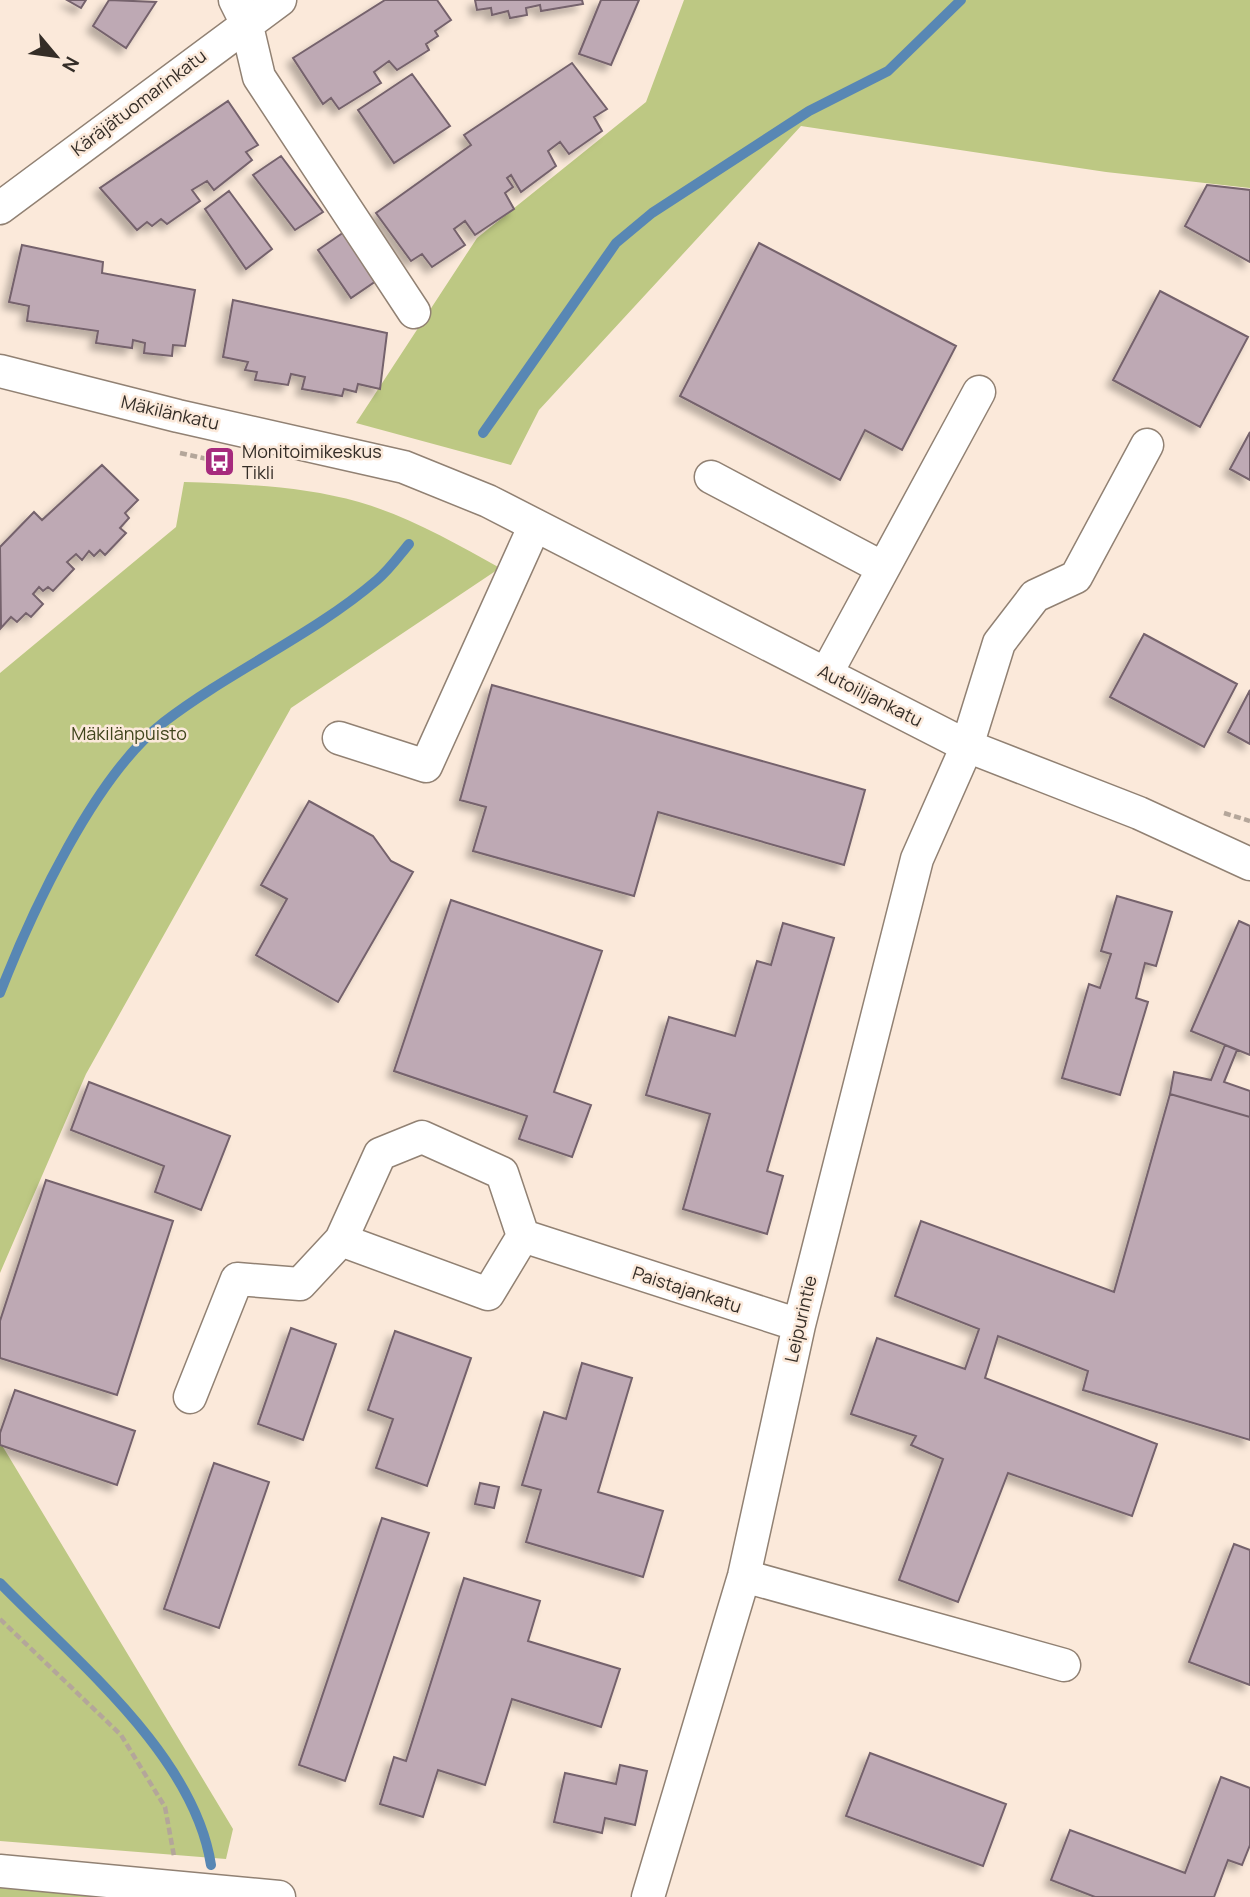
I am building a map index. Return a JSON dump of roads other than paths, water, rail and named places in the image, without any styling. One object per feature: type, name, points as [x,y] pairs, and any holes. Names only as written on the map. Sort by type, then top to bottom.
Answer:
[{"type":"street","name":"Käräjätuomarinkatu","points":[[0,208],[241,11],[280,0]]},
{"type":"street","points":[[241,11],[259,76],[414,312]]},
{"type":"street","name":"Mäkilänkatu","points":[[0,371],[178,416],[373,458],[404,467],[499,507]]},
{"type":"street","points":[[826,674],[979,392]]},
{"type":"street","name":"Leipurintie","points":[[648,1897],[744,1576],[799,1325],[917,859],[967,746],[999,643],[1035,596],[1076,577],[1147,445]]},
{"type":"street","points":[[711,477],[883,568]]},
{"type":"street","name":"Autoilijankatu","points":[[499,507],[967,746],[1139,813],[1250,864]]},
{"type":"street","points":[[339,738],[426,766],[535,526]]},
{"type":"street","points":[[190,1397],[237,1279],[300,1284],[341,1240],[380,1154],[422,1137],[502,1173],[523,1236],[488,1293],[341,1240]]},
{"type":"street","name":"Paistajankatu","points":[[523,1236],[799,1325]]},
{"type":"street","points":[[744,1576],[1064,1665]]},
{"type":"street","points":[[0,1871],[279,1897]]},
{"type":"waterway","points":[[483,433],[616,243],[652,213],[809,111],[888,71],[961,0]]},
{"type":"waterway","points":[[0,993],[29,924],[68,847],[90,809],[138,745],[190,703],[352,600],[381,576],[409,544]]},
{"type":"waterway","points":[[0,1583],[95,1677],[157,1748],[181,1785],[200,1824],[211,1865]]},
{"type":"place","name":"Monitoimikeskus Tikli","points":[[219,462]]},
{"type":"park label","name":"Mäkilänpuisto","points":[[129,734]]}]
